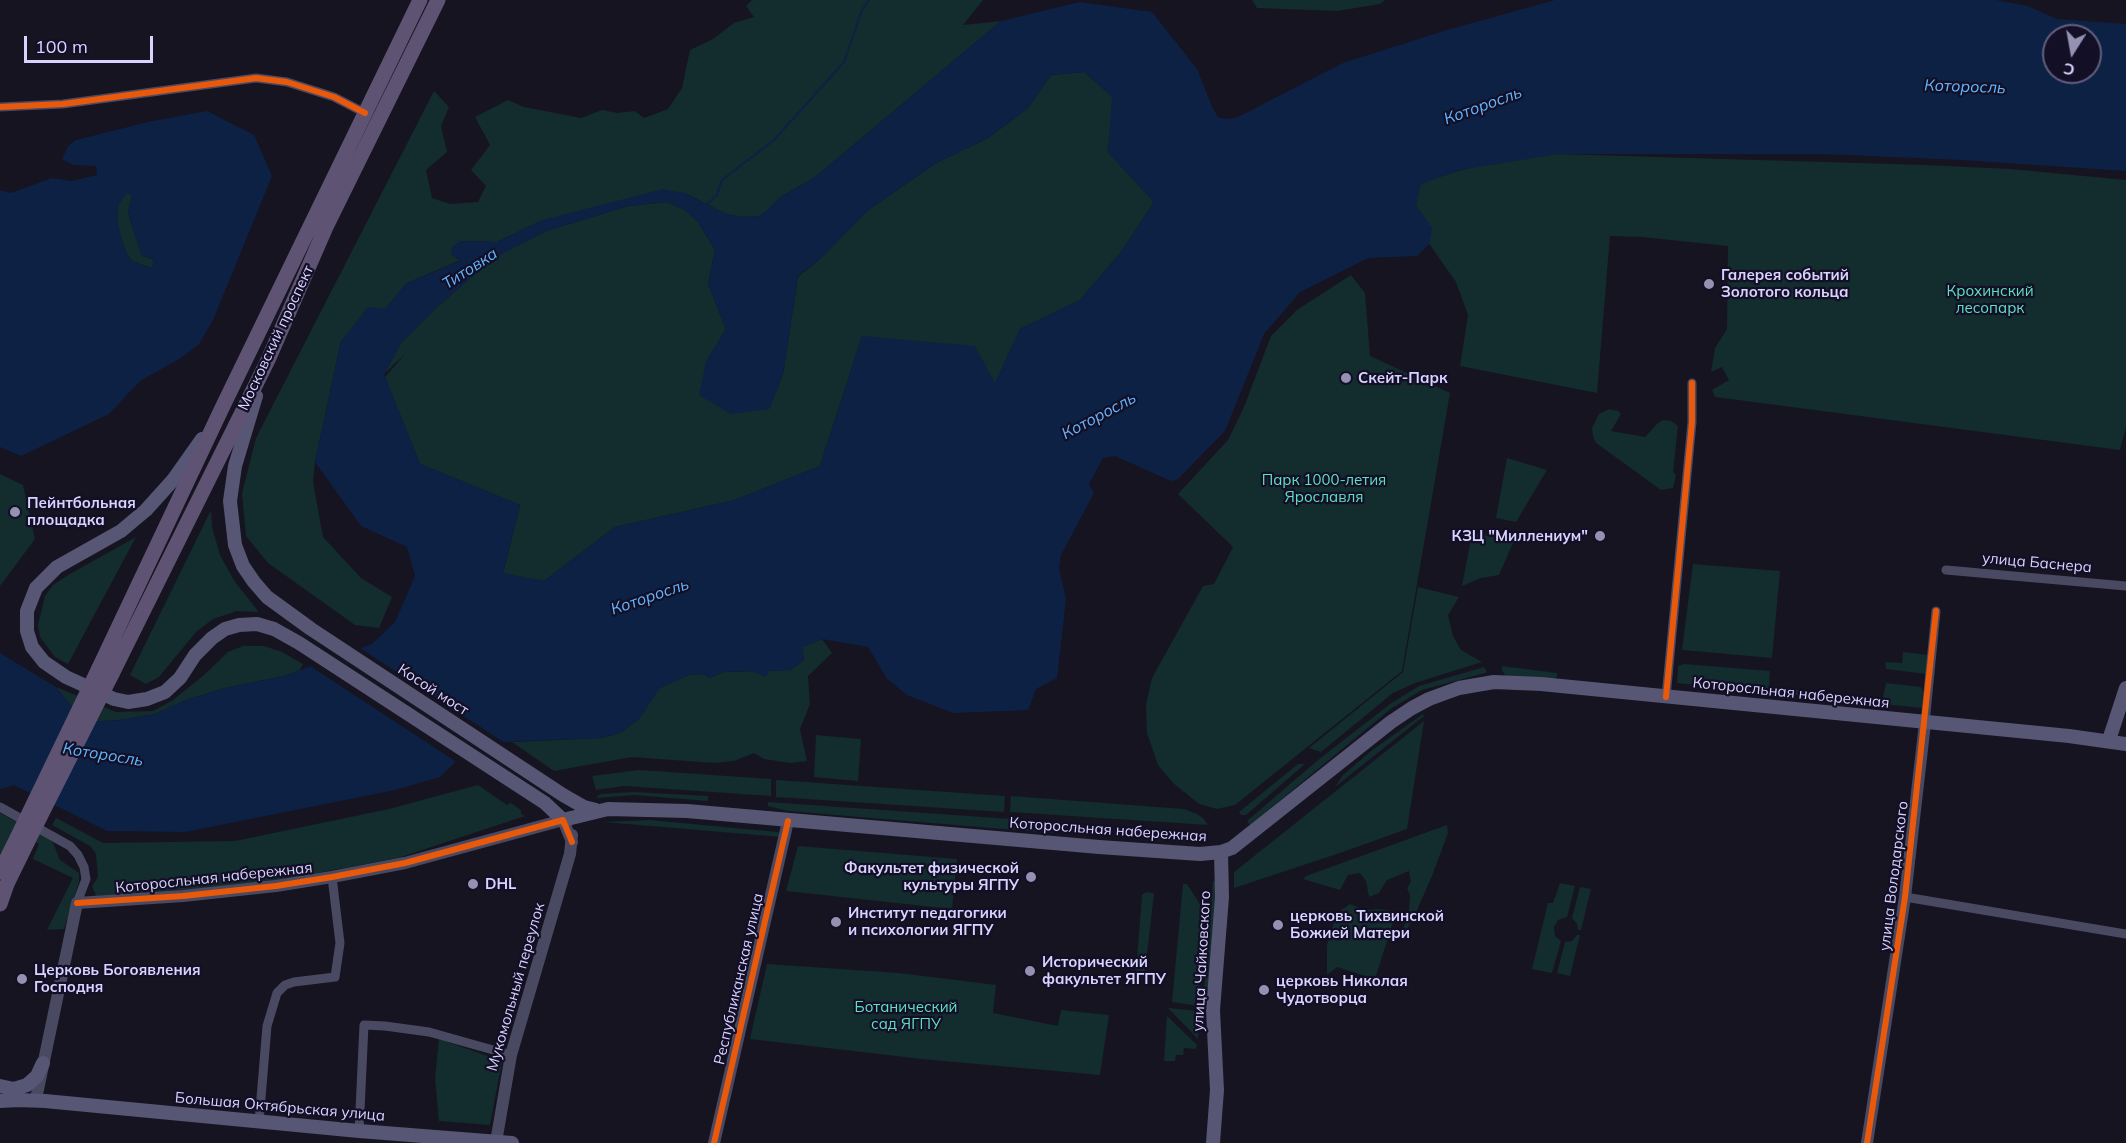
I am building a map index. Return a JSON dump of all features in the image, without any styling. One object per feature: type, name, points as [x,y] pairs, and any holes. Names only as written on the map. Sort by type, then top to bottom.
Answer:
[{"type":"main road","name":"Московский проспект","points":[[106,671],[222,408],[420,0]]},
{"type":"main road","name":"Московский проспект","points":[[106,671],[268,360],[326,228],[438,0]]},
{"type":"main road","name":"Косой мост","points":[[268,360],[235,466],[230,501],[235,545],[243,566],[267,597],[286,611],[568,798],[597,810]]},
{"type":"main road","points":[[222,408],[173,480],[146,510],[121,531],[57,567],[36,588],[27,610],[27,631],[32,647],[44,662],[98,693],[128,702],[147,699],[165,692],[180,678],[195,655],[225,629],[256,624],[274,629],[569,818]]},
{"type":"main road","points":[[0,904],[22,840],[106,671]]},
{"type":"main road","name":"Которосльная набережная","points":[[569,818],[597,810],[687,811],[1189,853],[1221,852],[1232,848],[1391,722],[1429,699],[1448,691],[1491,683],[1523,683],[2109,740],[2126,744]]},
{"type":"main road","points":[[2109,740],[2126,688]]},
{"type":"main road","points":[[568,798],[569,818]]},
{"type":"main road","points":[[0,872],[22,840]]},
{"type":"main road","name":"улица Чайковского","points":[[1213,1143],[1217,1090],[1213,1010],[1222,897],[1221,852]]},
{"type":"main road","points":[[0,1086],[14,1089],[27,1085],[38,1076],[43,1064]]},
{"type":"main road","points":[[32,1099],[39,1084]]},
{"type":"main road","name":"Большая Октябрьская улица","points":[[0,1086],[32,1099]]},
{"type":"main road","name":"Большая Октябрьская улица","points":[[0,1101],[32,1099],[260,1122],[359,1137],[513,1143]]},
{"type":"street","points":[[0,107],[63,104],[256,78],[287,82],[334,97],[365,113]]},
{"type":"street","points":[[1666,697],[1692,423],[1692,383]]},
{"type":"street","name":"улица Баснера","points":[[1946,570],[2126,586]]},
{"type":"street","name":"улица Володарского","points":[[1867,1143],[1905,897],[1936,611]]},
{"type":"street","points":[[0,807],[70,846],[78,855],[86,873],[85,884],[77,903],[39,1084]]},
{"type":"street","name":"Мукомольный переулок","points":[[496,1142],[511,1055],[572,842],[569,818]]},
{"type":"street","name":"Которосльная набережная","points":[[77,903],[183,896],[276,886],[332,877],[405,863],[569,818]]},
{"type":"street","name":"Республиканская улица","points":[[714,1143],[788,821]]},
{"type":"street","points":[[260,1122],[267,1026],[276,993],[285,985],[294,982],[335,977],[340,943],[332,877]]},
{"type":"street","points":[[1905,897],[2126,933]]},
{"type":"street","points":[[359,1137],[364,1025],[429,1032],[511,1055]]},
{"type":"green space","points":[[752,0],[983,0],[963,25],[1001,21],[814,178],[780,197],[759,216],[742,217],[726,214],[685,193],[543,220],[497,242],[460,241],[461,260],[407,283],[385,309],[341,341],[315,462],[313,482],[323,537],[361,578],[392,597],[379,628],[355,625],[268,563],[246,536],[242,493],[256,438],[434,91],[449,107],[441,126],[447,152],[426,170],[432,198],[450,204],[478,202],[486,186],[471,170],[490,145],[475,117],[508,100],[524,107],[581,118],[602,110],[617,113],[635,111],[644,118],[668,109],[682,88],[690,50],[713,39],[734,23],[754,17],[746,6]]},
{"type":"green space","points":[[1252,0],[1385,0],[1380,4],[1337,11],[1257,8]]},
{"type":"green space","points":[[1084,72],[1113,97],[1108,152],[1154,202],[1121,252],[1080,300],[1020,329],[995,384],[862,336],[820,466],[735,500],[615,527],[544,581],[503,574],[520,505],[420,464],[385,377],[405,354],[384,374],[401,343],[436,308],[495,257],[546,231],[628,206],[667,202],[685,210],[698,222],[715,250],[708,284],[726,329],[706,362],[769,409],[783,374],[798,277],[821,258],[867,211],[936,163],[988,138],[1028,108],[1051,75]]},
{"type":"green space","name":"Крохинский лесопарк","points":[[1558,154],[1925,165],[2010,169],[2126,180],[2126,427],[2120,450],[1715,397],[1712,390],[1729,380],[1722,367],[1711,372],[1715,348],[1727,329],[1728,246],[1610,236],[1597,393],[1460,366],[1468,315],[1456,282],[1409,215],[1415,184],[1491,161]]},
{"type":"green space","points":[[127,192],[132,196],[128,213],[142,256],[152,259],[154,263],[151,268],[132,261],[126,253],[117,223],[118,205]]},
{"type":"green space","name":"Парк 1000-летия Ярославля","points":[[1351,275],[1365,293],[1370,356],[1450,393],[1402,671],[1235,805],[1217,809],[1199,804],[1173,783],[1158,765],[1147,733],[1146,705],[1152,678],[1203,586],[1214,584],[1233,547],[1178,494],[1228,440],[1244,407],[1271,336],[1297,310]]},
{"type":"green space","points":[[1609,409],[1621,414],[1611,431],[1645,437],[1663,420],[1671,421],[1678,426],[1673,472],[1676,475],[1673,488],[1661,490],[1596,443],[1592,428],[1599,414]]},
{"type":"green space","points":[[1507,458],[1547,470],[1516,522],[1496,518]]},
{"type":"green space","name":"Пейнтбольная площадка","points":[[0,474],[23,485],[35,539],[0,586]]},
{"type":"green space","points":[[211,510],[212,527],[220,555],[235,582],[259,612],[237,611],[213,619],[196,632],[159,677],[146,684],[130,675]]},
{"type":"green space","points":[[1472,533],[1514,541],[1499,575],[1481,578],[1462,586]]},
{"type":"green space","points":[[136,537],[68,664],[55,657],[40,637],[38,625],[45,596],[53,585],[68,575]]},
{"type":"green space","points":[[1693,564],[1780,571],[1772,658],[1682,650]]},
{"type":"green space","points":[[1418,587],[1459,597],[1448,615],[1453,636],[1461,650],[1482,662],[1415,683],[1393,693],[1321,752],[1309,748],[1403,672]]},
{"type":"green space","points":[[822,639],[832,653],[808,676],[810,704],[800,729],[807,761],[790,763],[764,759],[754,753],[734,761],[714,763],[632,757],[554,771],[512,742],[601,738],[620,733],[639,719],[659,688],[689,675],[704,674],[709,678],[724,672],[790,670],[804,660],[802,647]]},
{"type":"green space","points":[[243,646],[264,646],[282,652],[303,664],[300,670],[284,676],[225,688],[186,700],[155,714],[120,720],[84,722],[56,687],[116,712],[153,711],[173,700],[228,652]]},
{"type":"green space","points":[[1903,652],[1928,655],[1926,674],[1886,669],[1885,662],[1902,663]]},
{"type":"green space","points":[[1684,664],[1770,671],[1769,687],[1883,698],[1886,683],[1921,687],[1922,708],[1677,683],[1678,666]]},
{"type":"green space","points":[[1502,666],[1557,673],[1557,677],[1553,680],[1506,676],[1502,671]]},
{"type":"green space","points":[[1484,667],[1487,672],[1485,673],[1422,690],[1392,708],[1250,825],[1247,821],[1318,760],[1390,704],[1419,686]]},
{"type":"green space","points":[[1423,714],[1424,716],[1335,787],[1342,776],[1371,751]]},
{"type":"green space","points":[[1424,721],[1407,829],[1234,888],[1234,872]]},
{"type":"green space","points":[[816,735],[861,739],[858,781],[814,777]]},
{"type":"green space","points":[[1298,764],[1305,764],[1246,815],[1241,815],[1239,812]]},
{"type":"green space","points":[[639,770],[771,779],[771,796],[624,786],[596,790],[592,776]]},
{"type":"green space","points":[[776,780],[1005,796],[1004,812],[776,797]]},
{"type":"green space","points":[[478,785],[507,805],[511,803],[525,816],[398,858],[280,880],[271,884],[96,896],[92,886],[98,877],[96,854],[90,846],[52,825],[56,818],[103,843],[235,841],[389,809]]},
{"type":"green space","points":[[634,792],[708,796],[708,801],[634,795],[597,798],[602,794]]},
{"type":"green space","points":[[1011,796],[1184,809],[1203,818],[1208,825],[1010,812]]},
{"type":"green space","points":[[768,802],[1069,823],[1068,830],[1051,833],[788,811],[768,806]]},
{"type":"green space","points":[[0,813],[49,839],[60,860],[79,873],[79,882],[64,929],[47,930],[73,878],[33,859],[39,844],[14,832],[0,855]]},
{"type":"green space","points":[[650,820],[778,832],[781,837],[603,822]]},
{"type":"green space","points":[[1447,825],[1448,833],[1432,876],[1414,917],[1400,941],[1409,910],[1410,895],[1407,888],[1411,882],[1409,871],[1387,880],[1379,893],[1369,897],[1366,881],[1360,873],[1348,875],[1340,890],[1303,879],[1306,876]]},
{"type":"green space","points":[[1135,828],[1199,832],[1200,837],[1196,842],[1152,840],[1150,832],[1142,831],[1139,833],[1140,836],[1135,835]]},
{"type":"green space","points":[[798,846],[957,859],[952,909],[786,891]]},
{"type":"green space","points":[[1213,881],[1217,882],[1208,1007],[1203,1006]]},
{"type":"green space","points":[[1560,883],[1575,886],[1567,917],[1558,920],[1554,927],[1555,936],[1561,941],[1552,973],[1532,969],[1548,903],[1553,903]]},
{"type":"green space","points":[[1183,884],[1187,884],[1205,912],[1198,1006],[1172,1002]]},
{"type":"green space","points":[[1580,887],[1591,889],[1581,930],[1578,930],[1572,918]]},
{"type":"green space","points":[[1146,892],[1154,893],[1145,972],[1136,971],[1142,895]]},
{"type":"green space","points":[[1350,904],[1365,910],[1392,911],[1395,916],[1375,979],[1337,967],[1327,975],[1327,945],[1337,913]]},
{"type":"green space","points":[[1580,935],[1570,976],[1557,973],[1565,942],[1572,941]]},
{"type":"green space","name":"Ботанический сад ЯГПУ","points":[[767,964],[899,973],[996,985],[993,1013],[1058,1026],[1061,1010],[1109,1015],[1100,1075],[922,1059],[750,1039]]},
{"type":"green space","points":[[1168,1008],[1198,1011],[1198,1039]]},
{"type":"green space","points":[[1167,1016],[1197,1045],[1196,1049],[1184,1048],[1183,1055],[1176,1055],[1175,1061],[1164,1061]]},
{"type":"green space","points":[[439,1039],[502,1061],[490,1125],[439,1121],[435,1078]]},
{"type":"water","name":"Которосль","points":[[1555,0],[1996,0],[2028,6],[2057,19],[2126,24],[2126,171],[1824,154],[1558,154],[1460,170],[1421,184],[1416,205],[1432,228],[1429,244],[1417,256],[1368,258],[1300,292],[1264,334],[1225,431],[1178,479],[1171,481],[1115,456],[1103,458],[1089,484],[1094,493],[1061,555],[1059,568],[1066,599],[1057,678],[1036,689],[1028,710],[953,713],[907,695],[887,679],[868,647],[822,639],[803,647],[804,660],[790,670],[769,671],[766,677],[752,671],[724,672],[709,678],[704,674],[689,675],[660,688],[639,719],[620,733],[601,738],[502,742],[464,753],[440,777],[395,790],[185,832],[107,831],[14,785],[0,789],[0,653],[56,687],[84,722],[120,720],[155,714],[186,700],[225,688],[284,676],[372,644],[395,622],[415,576],[407,547],[361,526],[315,462],[341,341],[368,307],[385,309],[407,283],[460,261],[451,254],[452,247],[460,241],[497,242],[543,220],[663,189],[685,193],[726,214],[742,217],[759,216],[780,197],[814,178],[1001,21],[1080,2],[1152,12],[1197,69],[1219,118],[1238,117],[1343,63],[1447,30]],"holes":[[[1084,72],[1112,97],[1108,152],[1154,202],[1121,252],[1080,300],[1020,329],[995,383],[975,346],[862,336],[820,466],[735,500],[615,527],[544,581],[503,573],[520,505],[420,464],[384,374],[401,343],[436,308],[496,257],[546,231],[628,206],[667,202],[685,210],[698,222],[715,250],[708,284],[726,329],[706,362],[699,395],[731,414],[769,409],[783,374],[798,276],[821,258],[867,211],[936,163],[988,138],[1028,108],[1051,75]]]},
{"type":"water","points":[[207,111],[254,135],[272,176],[213,320],[199,344],[181,358],[140,381],[109,414],[21,456],[0,447],[0,190],[11,193],[52,178],[72,181],[97,175],[96,166],[73,165],[62,159],[68,146],[76,140],[148,122]],"holes":[[[127,193],[132,196],[128,213],[142,256],[152,259],[154,263],[151,268],[132,261],[126,253],[117,223],[118,205]]]},
{"type":"pier","points":[[357,646],[508,745],[466,755],[458,763],[307,664]]},
{"type":"waterway","name":"Титовка","points":[[707,204],[717,195],[722,180],[774,140],[844,62],[862,10],[869,0]]},
{"type":"cycle path","points":[[0,107],[63,104],[256,78],[287,82],[334,97],[365,113]]},
{"type":"cycle path","points":[[1666,697],[1692,422],[1692,383]]},
{"type":"cycle path","points":[[1867,1143],[1905,897],[1936,611]]},
{"type":"cycle path","points":[[77,903],[183,896],[276,886],[332,877],[405,863],[563,820],[572,842]]},
{"type":"cycle path","points":[[714,1143],[788,821]]},
{"type":"place","name":"Галерея событий Золотого кольца","points":[[1709,284]]},
{"type":"place","name":"Скейт-Парк","points":[[1346,378]]},
{"type":"place","name":"Пейнтбольная площадка","points":[[15,512]]},
{"type":"place","name":"КЗЦ \"Миллениум\"","points":[[1600,536]]},
{"type":"place","name":"Факультет физической культуры ЯГПУ","points":[[1031,877]]},
{"type":"place","name":"DHL","points":[[473,884]]},
{"type":"place","name":"Институт педагогики и психологии ЯГПУ","points":[[836,922]]},
{"type":"place","name":"церковь Тихвинской Божией Матери","points":[[1278,925]]},
{"type":"place","name":"Исторический факультет ЯГПУ","points":[[1030,971]]},
{"type":"place","name":"Церковь Богоявления Господня","points":[[22,979]]},
{"type":"place","name":"церковь Николая Чудотворца","points":[[1264,990]]}]
